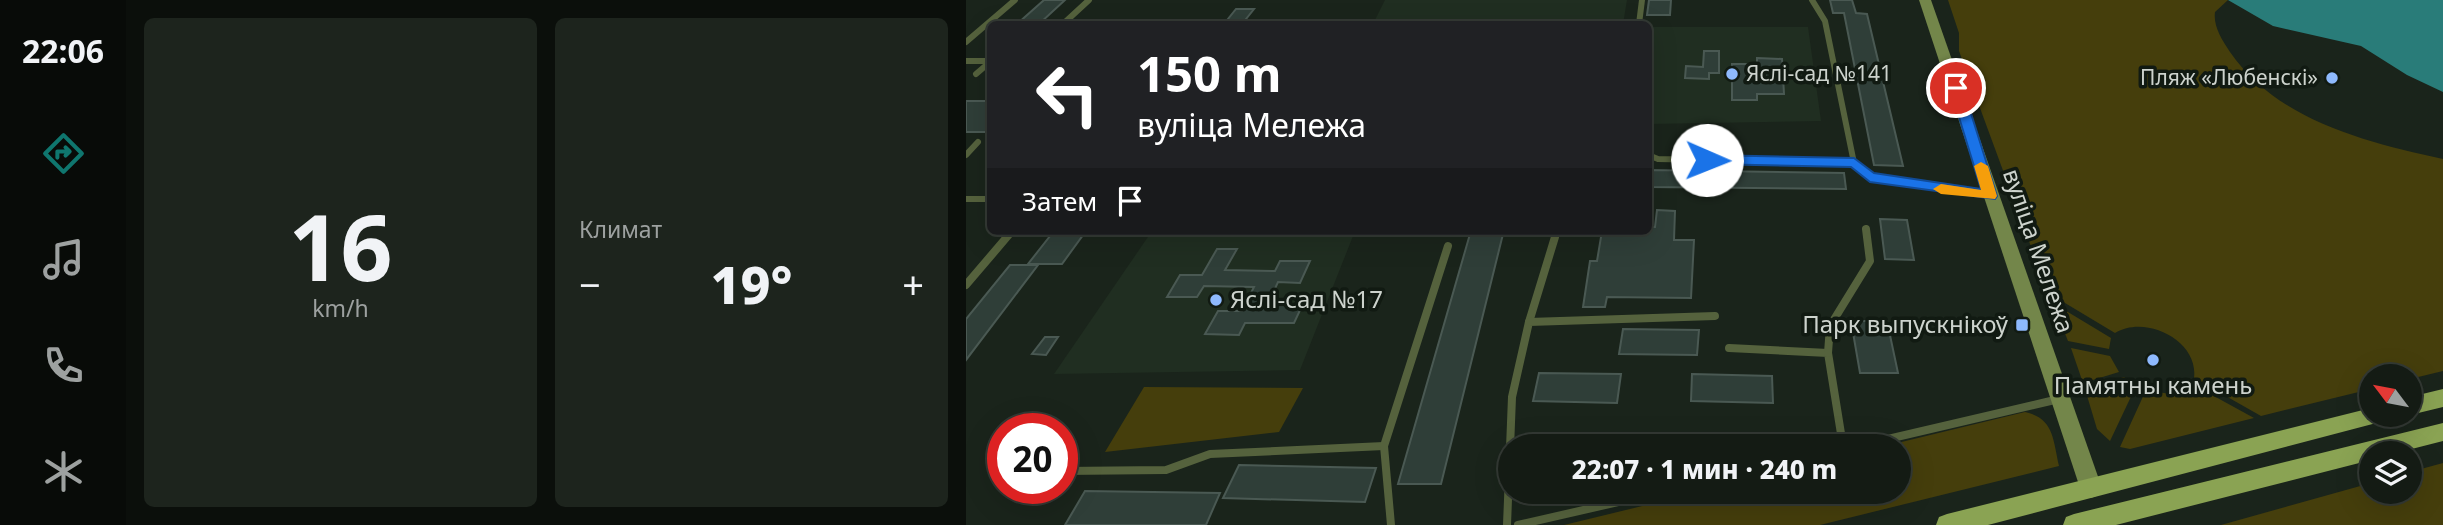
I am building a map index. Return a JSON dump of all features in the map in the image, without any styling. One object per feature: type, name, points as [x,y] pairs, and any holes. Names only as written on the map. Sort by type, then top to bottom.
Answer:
[{"type":"main road","name":"вуліца Мележа","points":[[1925,0],[2060,399],[2104,517]]},
{"type":"main road","points":[[2422,403],[2443,398]]},
{"type":"main road","points":[[1947,525],[2359,420]]},
{"type":"main road","points":[[2074,525],[2443,432]]},
{"type":"lane","points":[[990,21],[1015,0]]},
{"type":"lane","points":[[1066,21],[1089,0]]},
{"type":"lane","points":[[1639,21],[1642,0]]},
{"type":"lane","points":[[1812,0],[1825,21],[1854,163],[1870,177],[1990,196]]},
{"type":"lane","points":[[966,42],[987,24]]},
{"type":"lane","points":[[966,61],[987,61]]},
{"type":"lane","points":[[976,75],[987,64]]},
{"type":"lane","points":[[966,155],[978,142]]},
{"type":"lane","points":[[1652,157],[1658,159],[1854,163]]},
{"type":"lane","points":[[966,199],[987,199]]},
{"type":"lane","points":[[1841,434],[1828,353],[1830,326],[1870,261],[1866,229]]},
{"type":"lane","points":[[966,285],[1009,235]]},
{"type":"lane","points":[[1507,525],[1508,434],[1522,341],[1555,236]]},
{"type":"lane","points":[[1391,525],[1384,446],[1448,246]]},
{"type":"lane","points":[[1529,322],[1715,316]]},
{"type":"lane","points":[[1729,348],[1828,353]]},
{"type":"lane","points":[[1910,434],[2060,399]]},
{"type":"lane","points":[[1078,471],[1166,471],[1210,454],[1384,446]]},
{"type":"lane","points":[[1518,525],[1610,504]]},
{"type":"shaded area","points":[[1385,0],[1627,0],[1624,21],[1375,20]]},
{"type":"shaded area","points":[[1948,0],[2228,0],[2215,12],[2219,33],[2230,52],[2250,76],[2273,95],[2298,112],[2354,136],[2443,159],[2443,371],[2422,376],[2422,364],[2359,364],[2359,392],[2261,416],[2194,378],[2193,364],[2188,352],[2168,334],[2141,327],[2127,328],[2115,333],[2050,294],[2047,286],[2053,277],[2045,259],[2033,252],[1959,51],[1959,33]]},
{"type":"shaded area","name":"Яслі-сад №141","points":[[1652,27],[1808,27],[1821,121],[1652,124]]},
{"type":"shaded area","name":"Яслі-сад №17","points":[[1149,235],[1353,235],[1300,370],[1054,374]]},
{"type":"shaded area","points":[[2053,303],[2111,338],[2109,349],[2068,341]]},
{"type":"shaded area","points":[[2071,348],[2110,356],[2119,372],[2083,383]]},
{"type":"shaded area","points":[[2124,377],[2136,386],[2110,441],[2097,429],[2085,389]]},
{"type":"shaded area","points":[[2192,384],[2254,418],[2130,449],[2120,447],[2146,390],[2170,394]]},
{"type":"shaded area","points":[[1144,387],[1303,388],[1279,432],[1105,452]]},
{"type":"shaded area","points":[[2025,412],[2042,419],[2047,425],[2059,466],[1911,503],[1911,440]]},
{"type":"shaded area","points":[[2443,463],[2443,525],[2221,525],[2359,486],[2359,504],[2422,504],[2422,469]]},
{"type":"shaded area","points":[[1651,504],[1905,504],[1820,525],[1564,525]]},
{"type":"water","points":[[2228,0],[2443,0],[2443,92],[2407,75],[2361,46],[2273,26]]},
{"type":"building","points":[[1044,0],[1065,0],[1042,21],[1020,21]]},
{"type":"building","points":[[1649,0],[1671,0],[1670,15],[1647,15]]},
{"type":"building","points":[[1830,0],[1852,0],[1856,13],[1867,14],[1903,166],[1874,165],[1844,13],[1833,13]]},
{"type":"building","points":[[1236,9],[1254,9],[1244,21],[1226,21]]},
{"type":"building","points":[[1704,51],[1719,51],[1719,73],[1709,73],[1709,79],[1685,78],[1686,66],[1703,67]]},
{"type":"building","points":[[1757,58],[1782,59],[1784,94],[1757,94],[1757,100],[1732,100],[1732,64],[1757,64]]},
{"type":"building","points":[[966,101],[987,101],[987,132],[966,132]]},
{"type":"building","points":[[1652,170],[1844,173],[1846,189],[1652,187]]},
{"type":"building","points":[[1657,210],[1675,211],[1674,240],[1694,240],[1691,298],[1607,297],[1605,307],[1583,307],[1590,261],[1597,261],[1601,235],[1652,235],[1652,227],[1655,227]]},
{"type":"building","points":[[1880,219],[1907,220],[1914,260],[1885,259]]},
{"type":"building","points":[[1051,235],[1083,235],[1062,264],[1028,264]]},
{"type":"building","points":[[1470,235],[1503,235],[1441,484],[1398,484]]},
{"type":"building","points":[[1217,249],[1237,249],[1225,270],[1275,271],[1280,261],[1310,261],[1300,283],[1278,282],[1267,306],[1302,306],[1294,323],[1245,323],[1239,335],[1205,334],[1218,311],[1242,311],[1254,287],[1204,286],[1197,297],[1167,297],[1180,275],[1202,275]]},
{"type":"building","points":[[1010,265],[1038,265],[966,360],[966,319]]},
{"type":"building","points":[[1851,321],[1887,321],[1898,373],[1860,373]]},
{"type":"building","points":[[1623,329],[1699,330],[1697,355],[1619,354]]},
{"type":"building","points":[[1045,337],[1058,337],[1046,355],[1032,354]]},
{"type":"building","points":[[1539,373],[1621,374],[1617,403],[1533,401]]},
{"type":"building","points":[[1692,374],[1772,376],[1773,403],[1691,401]]},
{"type":"building","points":[[1239,465],[1376,468],[1365,502],[1223,498]]},
{"type":"building","points":[[1085,491],[1220,493],[1206,525],[1065,525]]},
{"type":"slow traffic","points":[[1941,189],[1990,196],[1981,166]]},
{"type":"place","name":"Яслі-сад №141","points":[[1732,74]]},
{"type":"place","name":"Пляж «Любенскі»","points":[[2332,78]]},
{"type":"place","name":"Яслі-сад №17","points":[[1216,300]]},
{"type":"place","name":"Парк выпускнікоў","points":[[2022,325]]},
{"type":"place","name":"Памятны камень","points":[[2153,360]]},
{"type":"route","points":[[1707,160],[1854,163],[1870,177],[1990,196],[1956,88]]}]
